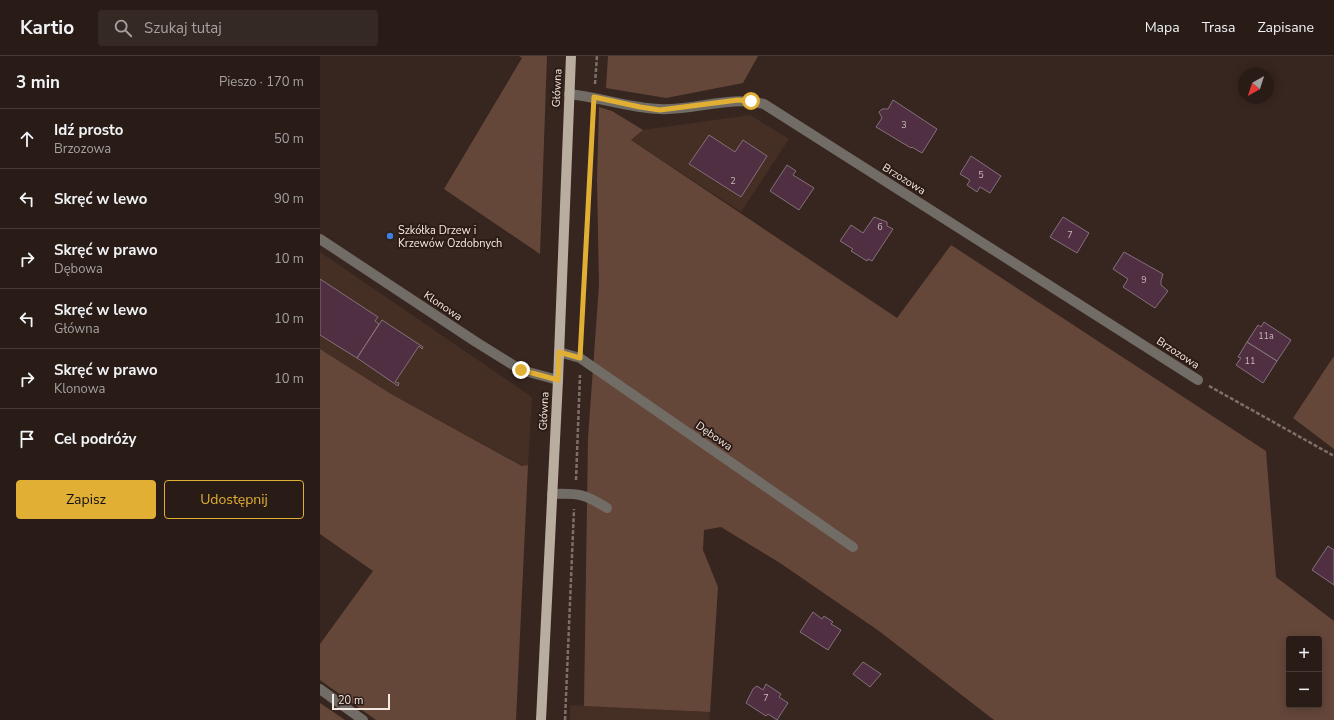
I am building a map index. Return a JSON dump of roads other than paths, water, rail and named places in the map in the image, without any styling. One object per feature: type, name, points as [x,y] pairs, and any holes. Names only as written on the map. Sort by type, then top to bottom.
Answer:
[{"type":"main road","name":"Główna","points":[[541,720],[558,380],[571,56]]},
{"type":"street","name":"Brzozowa","points":[[569,94],[594,97],[660,110],[738,100],[764,104],[1198,380]]},
{"type":"street","name":"Klonowa","points":[[320,238],[476,342],[521,370],[558,380]]},
{"type":"street","name":"Dębowa","points":[[559,352],[580,358],[853,547]]},
{"type":"street","points":[[552,494],[575,493],[589,496],[607,508]]},
{"type":"street","points":[[320,689],[363,720]]},
{"type":"place","name":"Szkółka Drzew i Krzewów Ozdobnych","points":[[390,236]]}]
